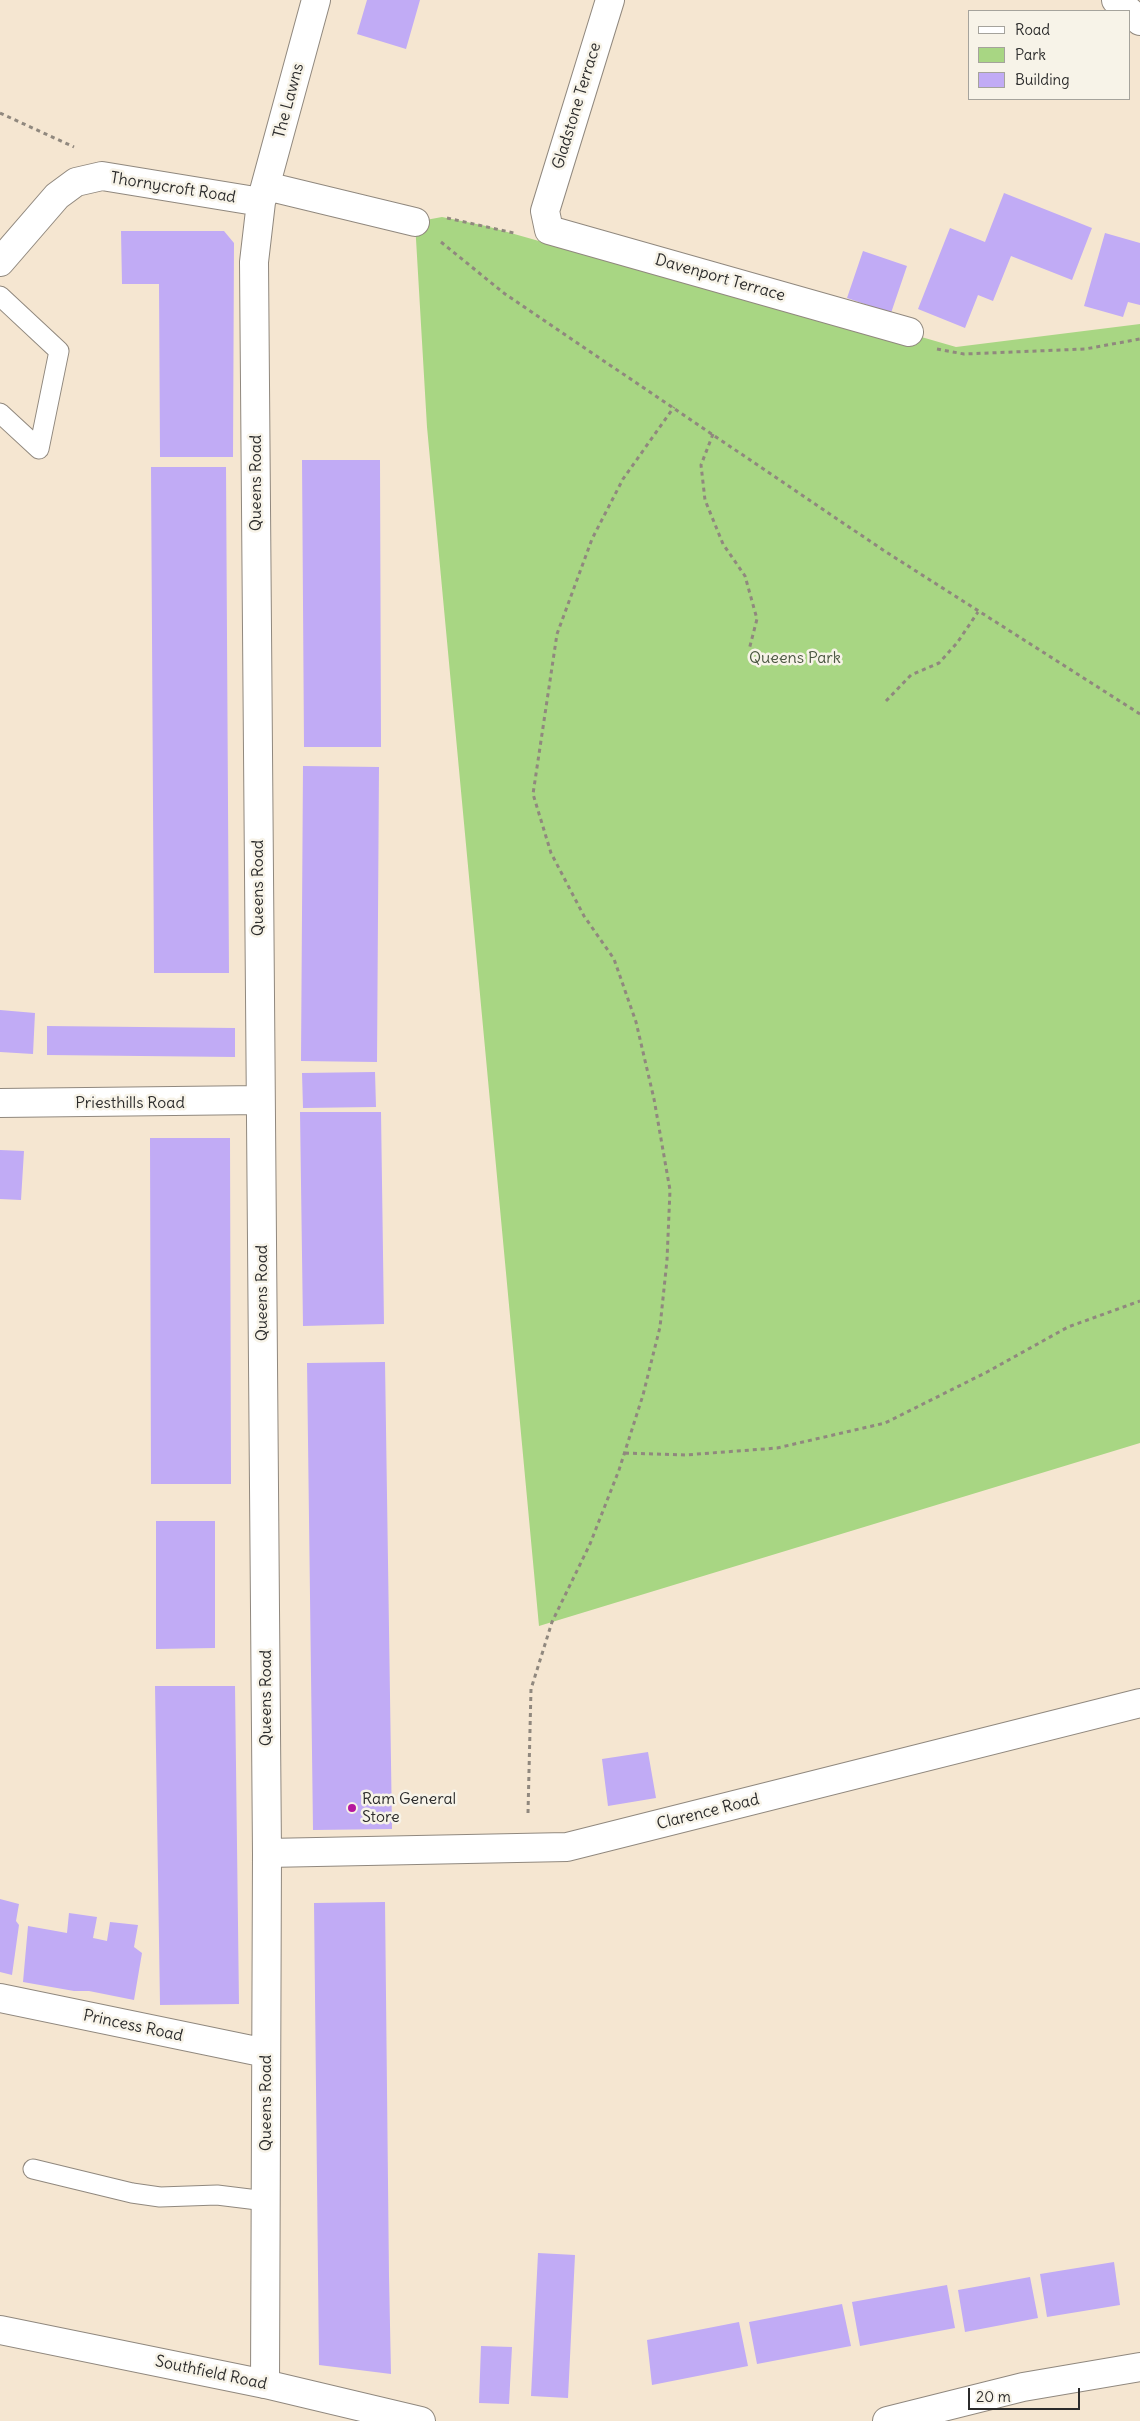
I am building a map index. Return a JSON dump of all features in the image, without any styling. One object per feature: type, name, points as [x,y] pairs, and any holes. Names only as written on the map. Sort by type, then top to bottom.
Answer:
[{"type":"street","name":"The Lawns","points":[[264,194],[316,0]]},
{"type":"street","name":"Gladstone Terrace","points":[[545,211],[610,0]]},
{"type":"street","points":[[1116,0],[1127,10]]},
{"type":"street","points":[[1130,12],[1140,21]]},
{"type":"street","name":"Thornycroft Road","points":[[0,262],[57,196],[76,182],[102,176],[264,194],[415,222]]},
{"type":"street","name":"Queens Road","points":[[264,194],[254,262],[267,1853],[265,2384]]},
{"type":"street","name":"Davenport Terrace","points":[[545,211],[549,230],[909,332]]},
{"type":"street","name":"Priesthills Road","points":[[0,1103],[260,1100]]},
{"type":"street","name":"Clarence Road","points":[[267,1853],[567,1847],[1140,1703]]},
{"type":"street","name":"Princess Road","points":[[0,1998],[266,2053]]},
{"type":"street","name":"Southfield Road","points":[[0,2330],[265,2384],[421,2421]]},
{"type":"street","points":[[887,2421],[1023,2387],[1140,2367]]},
{"type":"lane","points":[[0,296],[59,351],[39,449],[0,413]]},
{"type":"lane","points":[[33,2169],[160,2198],[217,2195],[266,2201]]},
{"type":"path","points":[[0,113],[78,148]]},
{"type":"path","points":[[415,222],[442,217],[523,236]]},
{"type":"path","points":[[415,222],[505,294],[883,550],[1140,714]]},
{"type":"path","points":[[527,1848],[532,1689],[552,1622],[590,1544],[625,1453],[660,1327],[667,1260],[670,1190],[652,1089],[636,1022],[614,959],[584,916],[551,854],[533,794],[558,634],[570,599],[592,539],[618,488],[674,407]]},
{"type":"path","points":[[713,434],[701,465],[705,500],[724,544],[745,576],[757,619],[749,650]]},
{"type":"path","points":[[886,701],[911,675],[939,663],[957,643],[978,612]]},
{"type":"path","points":[[625,1453],[685,1454],[777,1448],[885,1423],[987,1372],[1068,1326],[1140,1301]]},
{"type":"green space","name":"Queens Park","points":[[442,217],[486,226],[560,247],[745,286],[956,347],[1140,324],[1140,1443],[539,1626],[427,427],[415,222]]},
{"type":"building","points":[[367,0],[420,0],[406,49],[357,34]]},
{"type":"building","points":[[1004,193],[1092,228],[1072,280],[1011,256],[993,301],[978,295],[965,328],[918,309],[950,228],[985,242]]},
{"type":"building","points":[[121,231],[224,231],[234,243],[233,457],[160,457],[159,284],[122,284]]},
{"type":"building","points":[[1105,233],[1140,243],[1140,305],[1128,302],[1123,317],[1084,306]]},
{"type":"building","points":[[863,251],[907,266],[891,313],[847,298]]},
{"type":"building","points":[[302,460],[380,460],[381,747],[304,747]]},
{"type":"building","points":[[151,467],[226,467],[229,973],[154,973]]},
{"type":"building","points":[[303,766],[379,767],[377,1062],[301,1061]]},
{"type":"building","points":[[0,1010],[35,1013],[33,1054],[0,1052]]},
{"type":"building","points":[[47,1026],[235,1028],[235,1057],[47,1055]]},
{"type":"building","points":[[375,1072],[376,1107],[303,1108],[302,1073]]},
{"type":"building","points":[[300,1112],[381,1112],[384,1324],[303,1326]]},
{"type":"building","points":[[150,1138],[230,1138],[231,1484],[151,1484]]},
{"type":"building","points":[[0,1150],[24,1151],[21,1200],[0,1199]]},
{"type":"building","points":[[385,1362],[392,1829],[313,1830],[307,1363]]},
{"type":"building","points":[[156,1521],[215,1521],[215,1648],[156,1649]]},
{"type":"building","points":[[155,1686],[235,1686],[239,2004],[160,2005]]},
{"type":"building","points":[[648,1752],[656,1798],[608,1806],[602,1759]]},
{"type":"building","points":[[0,1899],[19,1904],[16,1921],[19,1925],[12,1975],[0,1972]]},
{"type":"building","points":[[385,1902],[391,2374],[319,2365],[314,1903]]},
{"type":"building","points":[[69,1913],[97,1917],[93,1938],[107,1941],[110,1922],[138,1925],[134,1947],[142,1953],[134,2000],[89,1991],[74,1991],[23,1982],[28,1926],[67,1933]]},
{"type":"building","points":[[538,2253],[575,2255],[568,2398],[531,2396]]},
{"type":"building","points":[[1114,2262],[1120,2305],[1047,2317],[1040,2274]]},
{"type":"building","points":[[1030,2277],[1038,2318],[965,2332],[958,2290]]},
{"type":"building","points":[[947,2285],[955,2328],[860,2346],[852,2302]]},
{"type":"building","points":[[842,2304],[851,2346],[757,2364],[749,2322]]},
{"type":"building","points":[[739,2322],[748,2366],[652,2385],[647,2340]]},
{"type":"building","points":[[481,2346],[512,2347],[509,2404],[479,2403]]},
{"type":"place","name":"Ram General Store","points":[[352,1808]]}]
